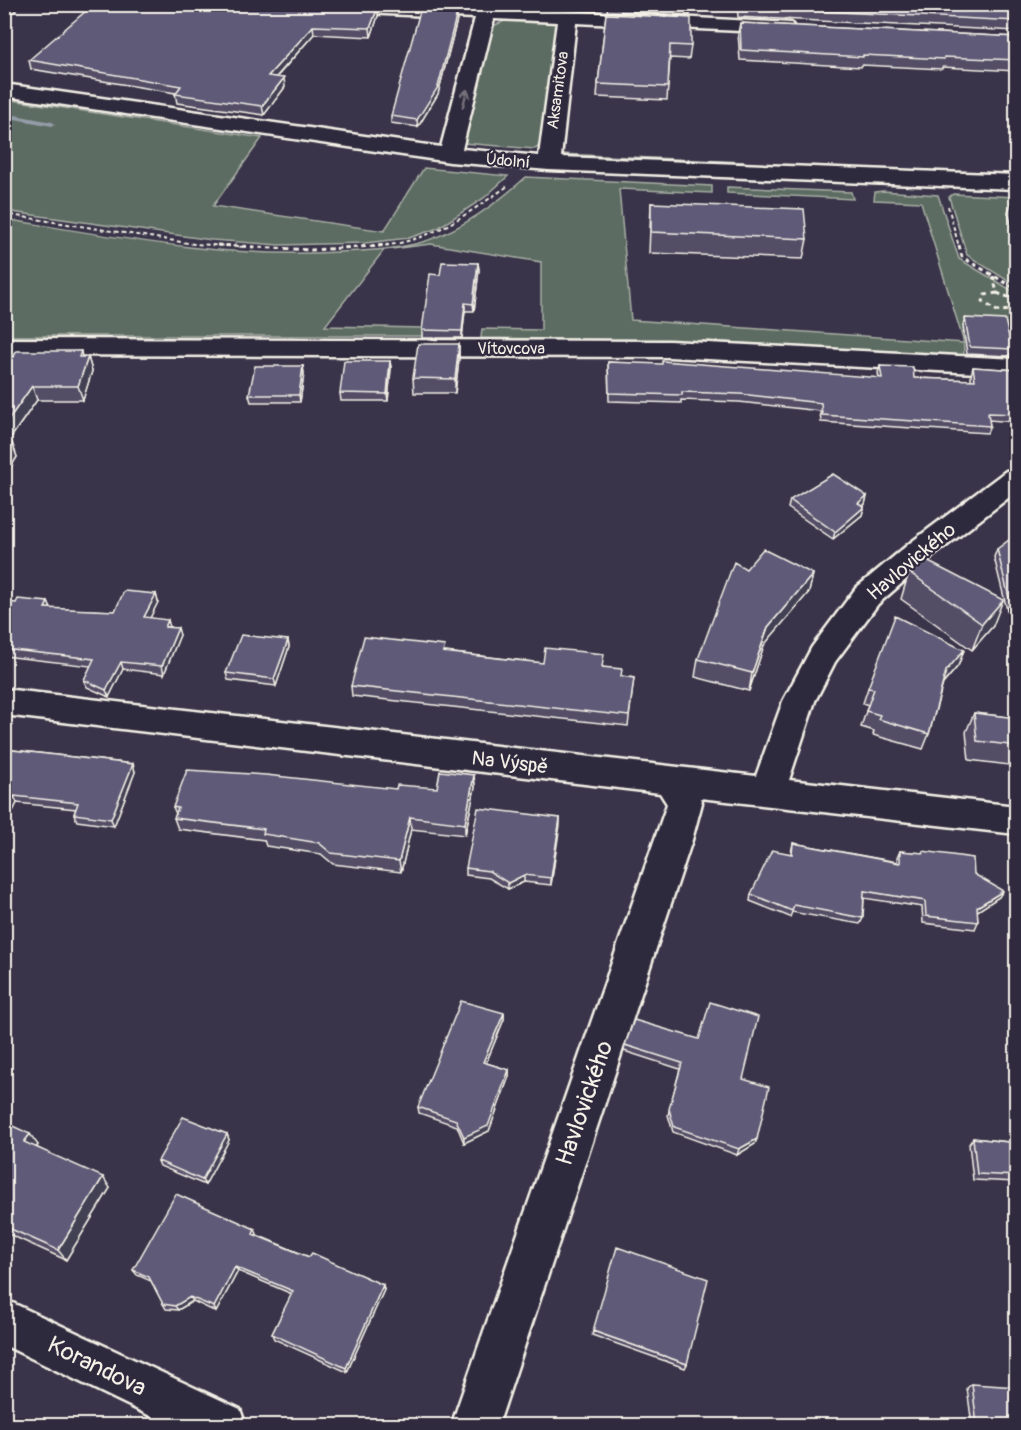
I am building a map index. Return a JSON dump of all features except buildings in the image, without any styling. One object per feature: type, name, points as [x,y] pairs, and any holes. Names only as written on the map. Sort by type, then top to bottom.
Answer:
[{"type":"street","points":[[296,4],[486,14],[531,10],[567,17],[804,28]]},
{"type":"street","points":[[450,154],[486,14]]},
{"type":"street","name":"Aksamitova","points":[[540,163],[567,17]]},
{"type":"street","name":"Údolní","points":[[4,90],[418,158],[450,154],[540,163],[1017,182]]},
{"type":"street","name":"Vítovcova","points":[[4,347],[669,349],[1017,367]]},
{"type":"street","name":"Havlovického","points":[[768,793],[799,701],[823,656],[867,596],[921,550],[1017,478]]},
{"type":"street","name":"Na Výspě","points":[[4,702],[325,738],[672,783],[1017,820]]},
{"type":"street","name":"Havlovického","points":[[474,1425],[674,840],[685,803],[672,783]]},
{"type":"street","name":"Korandova","points":[[4,1321],[223,1425]]},
{"type":"path","points":[[4,214],[194,244],[311,250],[384,246],[442,230],[501,192],[540,163]]},
{"type":"path","points":[[940,179],[962,257],[1017,289]]},
{"type":"path","points":[[993,275],[997,293]]},
{"type":"path","points":[[997,293],[1008,297],[1016,304],[1014,310],[1002,312],[990,309],[983,302],[985,295],[997,293]]},
{"type":"green space","points":[[509,19],[549,20],[558,23],[545,142],[535,149],[463,143],[493,26]]},
{"type":"green space","points":[[5,99],[262,138],[213,206],[384,231],[424,168],[508,176],[484,198],[438,228],[409,238],[365,243],[279,245],[212,240],[5,211]]},
{"type":"green space","points":[[559,154],[745,162],[745,164],[560,157]]},
{"type":"green space","points":[[526,177],[712,186],[712,193],[619,189],[631,320],[964,343],[964,356],[701,341],[481,338],[482,329],[541,330],[541,262],[431,244],[384,250],[325,326],[424,328],[424,336],[5,336],[4,219],[129,239],[212,249],[296,253],[378,250],[419,243],[448,232],[489,207]]},
{"type":"green space","points":[[727,187],[851,192],[853,199],[727,193]]},
{"type":"green space","points":[[875,192],[938,195],[959,259],[1016,293],[1016,329],[963,325],[964,341],[921,202],[874,200]]},
{"type":"green space","points":[[953,194],[1016,197],[1008,212],[1011,226],[1016,226],[1016,286],[967,255],[949,197]]},
{"type":"waterway","points":[[4,115],[52,124]]}]
